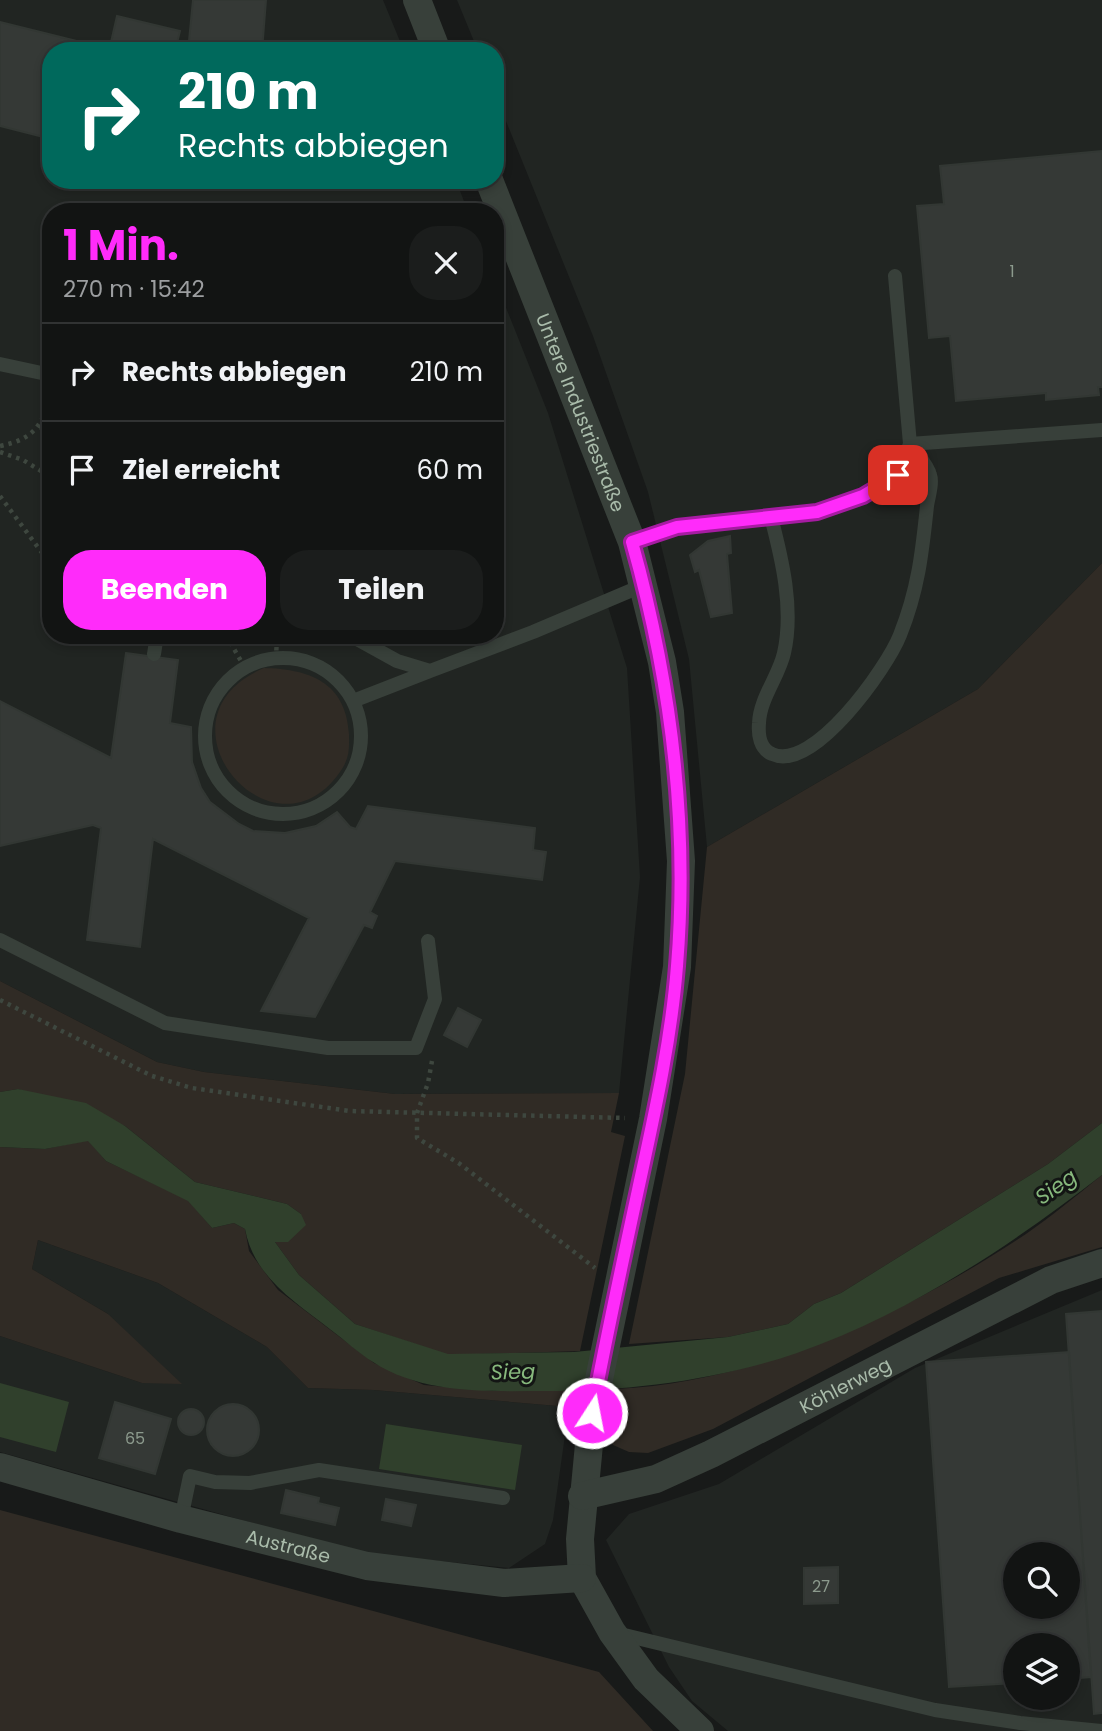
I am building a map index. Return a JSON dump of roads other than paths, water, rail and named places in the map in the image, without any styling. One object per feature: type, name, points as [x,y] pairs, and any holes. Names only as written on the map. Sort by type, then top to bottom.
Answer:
[{"type":"street","points":[[417,0],[433,42]]},
{"type":"street","name":"Untere Industriestraße","points":[[504,218],[632,542],[670,712],[681,861],[677,967],[668,1038],[653,1119],[592,1413],[580,1539],[582,1578],[612,1632],[646,1679],[700,1731]]},
{"type":"street","name":"Köhlerweg","points":[[582,1496],[667,1474],[1051,1280],[1102,1263]]},
{"type":"street","name":"Austraße","points":[[0,1467],[181,1519],[367,1566],[503,1583],[582,1578]]},
{"type":"lane","points":[[632,542],[677,527],[817,512],[863,496],[898,475],[910,444],[895,276]]},
{"type":"lane","points":[[0,364],[42,374]]},
{"type":"lane","points":[[910,444],[1102,430]]},
{"type":"lane","points":[[771,517],[781,555],[787,606],[784,653],[759,720],[760,743],[770,754],[783,758],[802,753],[819,742],[863,695],[899,639],[918,585],[930,475],[910,444]]},
{"type":"lane","points":[[504,643],[643,585]]},
{"type":"lane","points":[[155,654],[156,644]]},
{"type":"lane","points":[[366,644],[397,661],[430,671]]},
{"type":"lane","points":[[353,701],[501,644]]},
{"type":"lane","points":[[287,657],[313,663],[337,678],[353,701],[359,716],[361,744],[354,770],[337,793],[314,808],[289,814],[260,811],[243,803],[226,789],[211,766],[205,742],[207,716],[218,692],[245,668],[261,660],[287,657]]},
{"type":"lane","points":[[0,940],[165,1023],[328,1048],[416,1048],[435,999],[428,941]]},
{"type":"lane","points":[[181,1519],[190,1476],[215,1482],[250,1483],[319,1470],[503,1498]]},
{"type":"lane","points":[[612,1632],[935,1710],[1020,1723],[1102,1731]]},
{"type":"water","name":"Sieg","points":[[18,1089],[86,1103],[125,1126],[195,1182],[287,1204],[301,1214],[306,1225],[288,1242],[275,1242],[299,1275],[355,1324],[448,1354],[574,1352],[728,1337],[788,1324],[814,1304],[841,1293],[1048,1164],[1102,1123],[1102,1175],[957,1276],[879,1319],[797,1353],[705,1377],[642,1386],[480,1391],[435,1386],[414,1380],[393,1373],[367,1358],[278,1287],[257,1261],[245,1229],[234,1223],[212,1228],[188,1201],[106,1161],[88,1141],[45,1149],[0,1147],[0,1092]]},
{"type":"water","points":[[0,1383],[69,1402],[56,1452],[0,1437]]},
{"type":"water","points":[[386,1424],[522,1445],[515,1490],[379,1469]]}]
